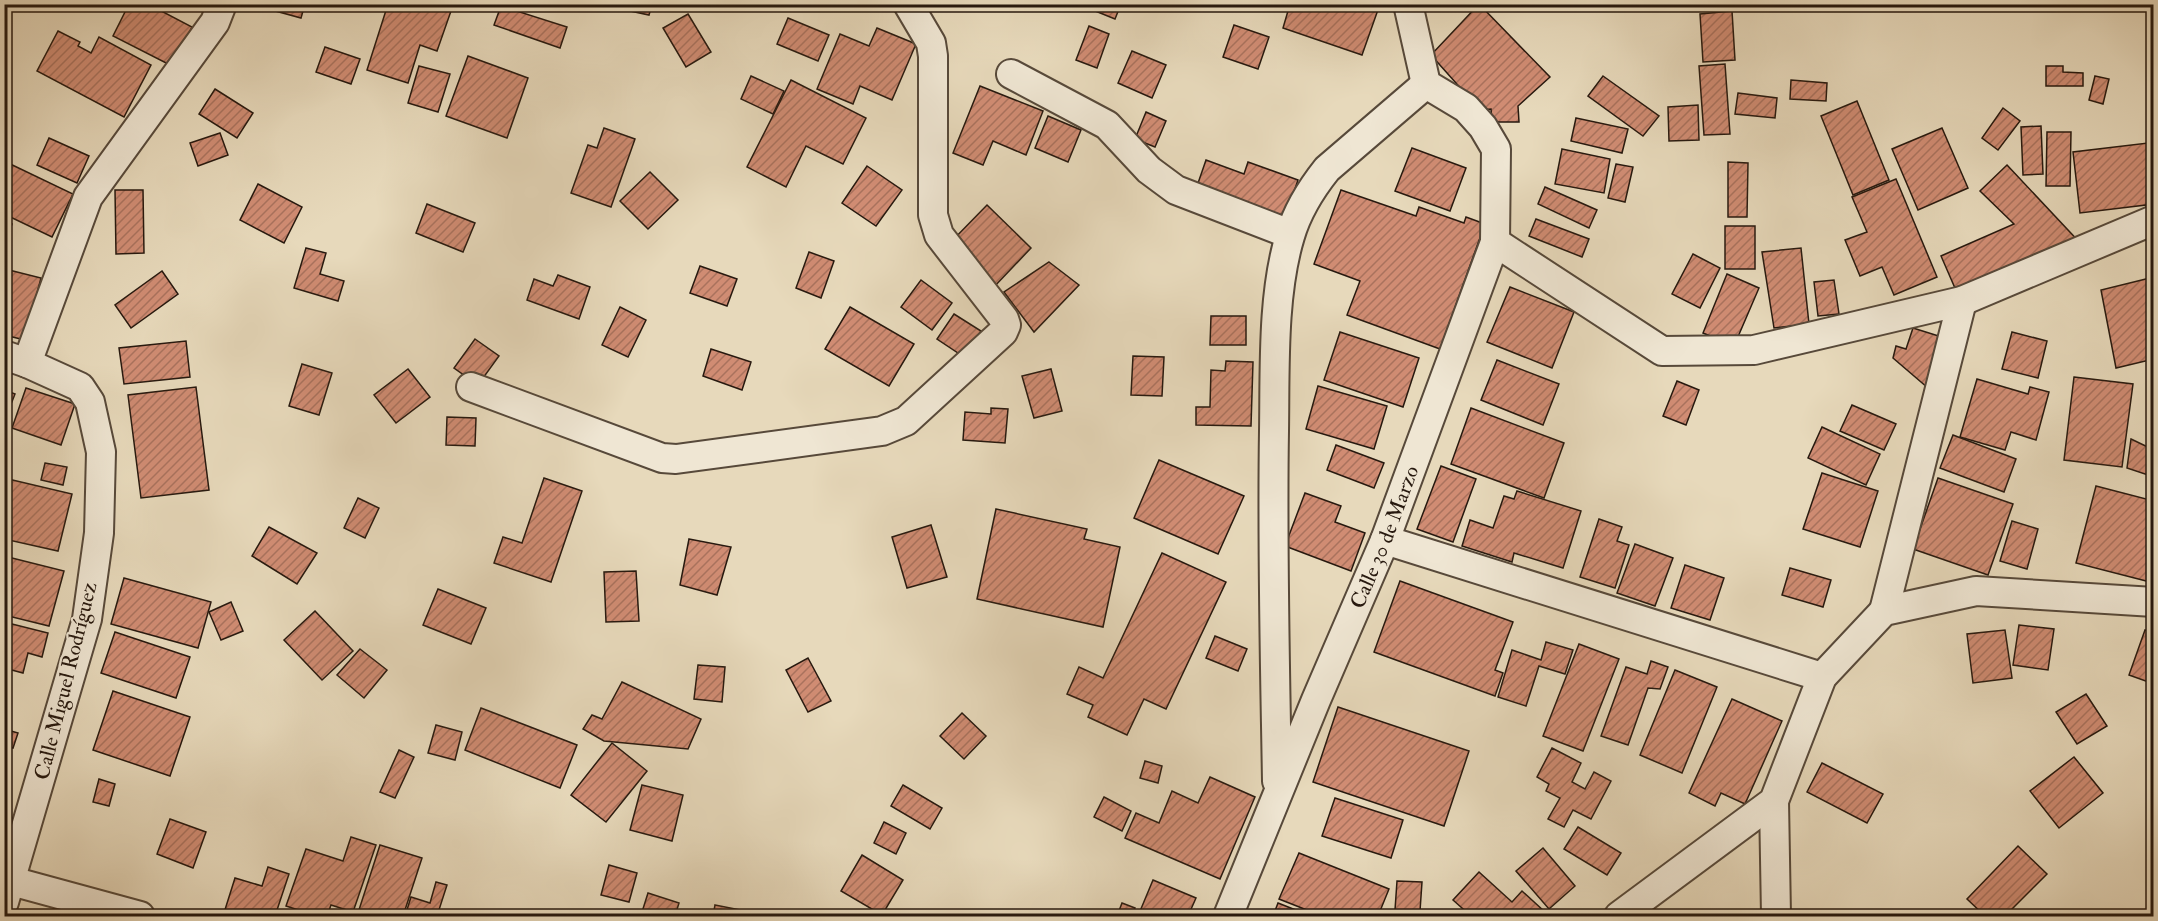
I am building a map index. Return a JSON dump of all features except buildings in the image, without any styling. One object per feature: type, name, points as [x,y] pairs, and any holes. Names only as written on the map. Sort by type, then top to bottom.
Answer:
[{"type":"street","points":[[16,359],[88,197],[216,22],[222,4]]},
{"type":"street","points":[[471,387],[662,458],[676,459],[882,431],[906,421],[1003,332],[1006,325],[1004,319],[939,235],[935,226],[933,215],[933,56],[931,43],[908,4]]},
{"type":"street","points":[[1277,794],[1273,517],[1274,390],[1280,283],[1290,234],[1315,184],[1327,169],[1426,84],[1408,4]]},
{"type":"street","points":[[1011,74],[1107,125],[1149,170],[1176,190],[1290,234]]},
{"type":"street","name":"Calle 30 de Marzo","points":[[1228,916],[1385,540],[1495,242],[1496,149],[1484,126],[1466,108],[1426,84]]},
{"type":"street","points":[[1495,242],[1662,351],[1754,350],[1962,301],[2154,220]]},
{"type":"street","points":[[1776,916],[1773,801],[1822,677],[1884,610],[1962,301]]},
{"type":"street","name":"Calle Miguel Rodríguez","points":[[7,888],[87,619],[99,533],[101,452],[90,402],[80,387],[16,359]]},
{"type":"street","points":[[1385,540],[1822,677]]},
{"type":"street","points":[[1884,610],[1976,591],[2154,602]]},
{"type":"street","points":[[1619,916],[1773,801]]},
{"type":"street","points":[[7,888],[140,916]]}]
